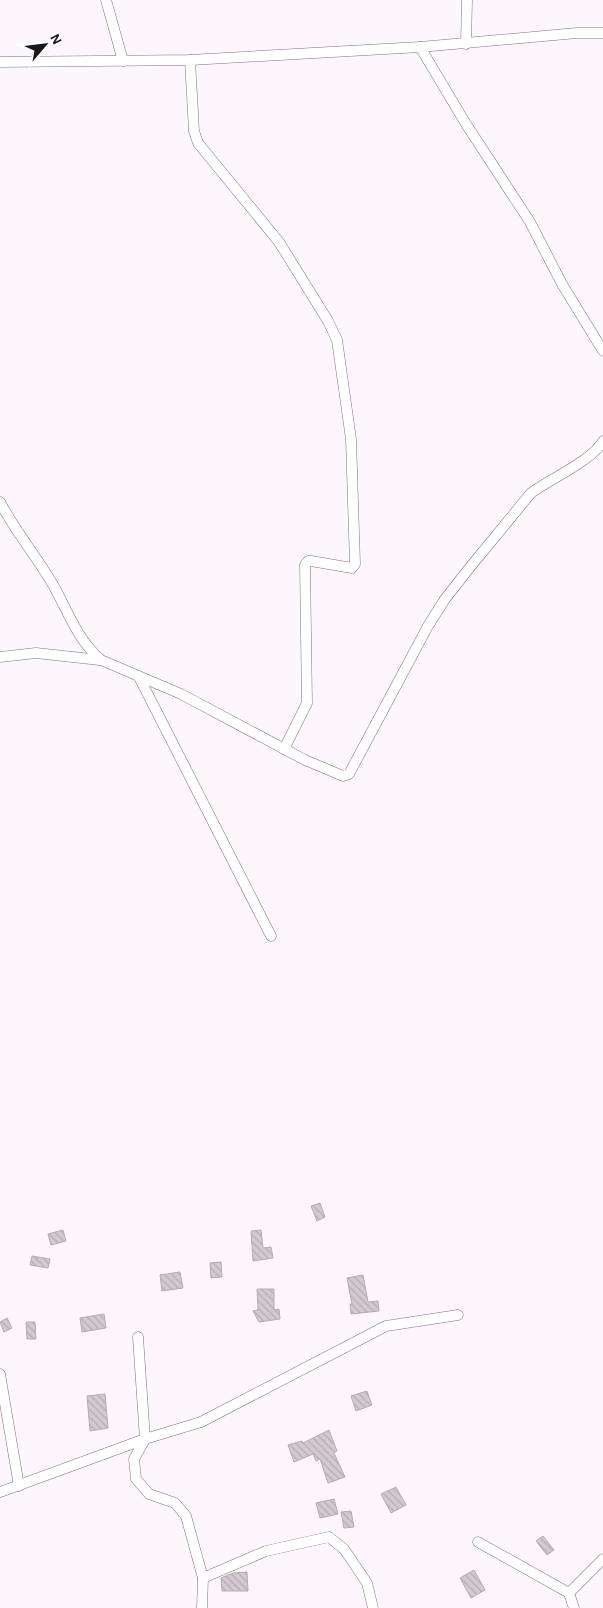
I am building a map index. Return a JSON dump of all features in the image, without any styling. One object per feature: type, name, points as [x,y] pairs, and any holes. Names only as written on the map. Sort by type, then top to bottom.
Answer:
[{"type":"street","points":[[106,0],[123,61]]},
{"type":"street","points":[[466,44],[467,0]]},
{"type":"street","points":[[0,62],[190,60],[466,44],[577,33],[603,33]]},
{"type":"street","points":[[420,47],[530,222],[562,284],[603,351]]},
{"type":"street","points":[[190,60],[194,131],[198,143],[279,242],[333,329],[340,354],[351,439],[355,564],[352,568],[311,561],[308,561],[305,565],[308,697],[307,703],[284,749]]},
{"type":"street","points":[[0,502],[7,516],[56,589],[81,637],[90,651],[101,660],[194,700],[284,749],[343,776],[349,774],[428,626],[445,599],[531,493],[594,454],[603,441]]},
{"type":"street","points":[[0,656],[36,653],[101,660]]},
{"type":"street","points":[[140,677],[272,936]]},
{"type":"street","points":[[0,1492],[145,1439],[201,1422],[386,1326],[458,1314]]},
{"type":"street","points":[[138,1337],[145,1439],[134,1459],[136,1480],[149,1494],[175,1504],[186,1516],[203,1578],[202,1608]]},
{"type":"street","points":[[0,1374],[19,1486]]},
{"type":"street","points":[[203,1578],[266,1551],[329,1538],[344,1549],[367,1584],[373,1608]]},
{"type":"street","points":[[478,1542],[569,1593],[574,1608]]},
{"type":"street","points":[[569,1593],[603,1559]]},
{"type":"building","points":[[320,1203],[325,1217],[317,1221],[311,1206]]},
{"type":"building","points":[[63,1230],[66,1241],[51,1245],[48,1234]]},
{"type":"building","points":[[261,1230],[263,1248],[271,1247],[273,1258],[253,1261],[251,1231]]},
{"type":"building","points":[[32,1256],[50,1259],[48,1268],[30,1265]]},
{"type":"building","points":[[221,1262],[222,1277],[211,1278],[210,1263]]},
{"type":"building","points":[[180,1272],[183,1288],[162,1291],[160,1275]]},
{"type":"building","points":[[363,1275],[368,1302],[378,1301],[379,1311],[351,1314],[350,1304],[352,1304],[347,1278]]},
{"type":"building","points":[[257,1289],[274,1289],[274,1310],[279,1309],[280,1319],[259,1322],[253,1311],[258,1310]]},
{"type":"building","points":[[104,1314],[106,1328],[82,1332],[80,1318]]},
{"type":"building","points":[[7,1318],[12,1328],[4,1332],[0,1322]]},
{"type":"building","points":[[26,1322],[35,1322],[36,1339],[27,1339]]},
{"type":"building","points":[[367,1391],[372,1405],[356,1411],[351,1396]]},
{"type":"building","points":[[105,1394],[108,1428],[90,1431],[87,1396]]},
{"type":"building","points":[[329,1430],[337,1451],[334,1453],[345,1477],[328,1483],[320,1459],[316,1461],[313,1454],[294,1462],[288,1445],[302,1441],[303,1443]]},
{"type":"building","points":[[396,1487],[406,1505],[391,1513],[381,1494]]},
{"type":"building","points":[[334,1499],[338,1514],[320,1518],[316,1503]]},
{"type":"building","points":[[351,1511],[354,1527],[344,1528],[341,1512]]},
{"type":"building","points":[[543,1536],[554,1550],[547,1555],[536,1541]]},
{"type":"building","points":[[474,1570],[485,1590],[471,1598],[460,1578]]},
{"type":"building","points":[[247,1572],[248,1591],[222,1591],[221,1578],[233,1573]]}]
